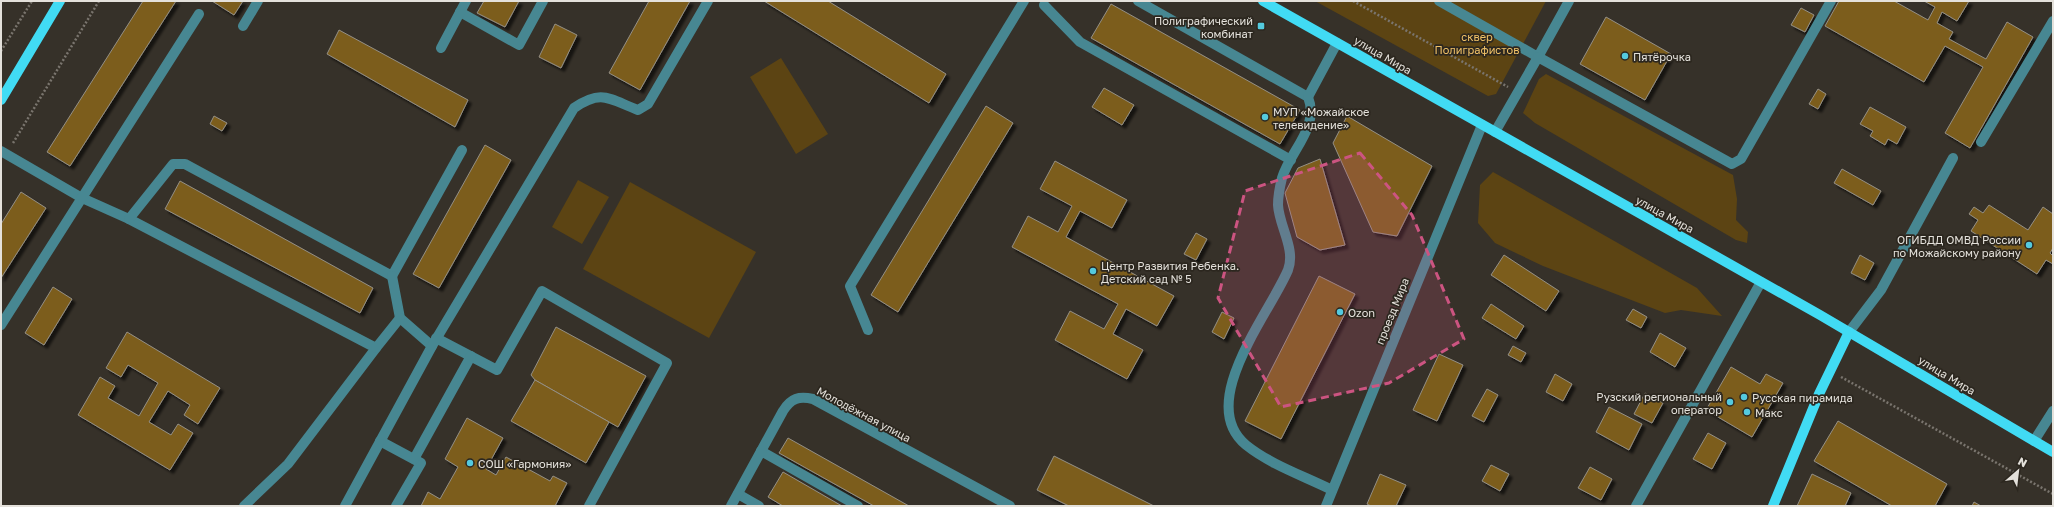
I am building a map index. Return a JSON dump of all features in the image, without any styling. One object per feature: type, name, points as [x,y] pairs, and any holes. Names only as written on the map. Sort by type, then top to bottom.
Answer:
[{"type":"main road","points":[[1,100],[60,1]]},
{"type":"main road","name":"улица Мира","points":[[1263,1],[1849,332],[2053,452]]},
{"type":"main road","points":[[1773,506],[1830,371],[1849,332]]},
{"type":"street","points":[[243,26],[258,1]]},
{"type":"street","points":[[441,48],[466,1]]},
{"type":"street","points":[[460,12],[519,45],[543,1]]},
{"type":"street","points":[[345,506],[434,342],[574,108],[586,100],[601,96],[638,110],[648,104],[708,1]]},
{"type":"street","points":[[868,330],[850,286],[1024,1]]},
{"type":"street","points":[[1138,1],[1308,97]]},
{"type":"street","points":[[1439,1],[1732,164],[1741,159],[1831,1]]},
{"type":"street","points":[[1495,132],[1569,1]]},
{"type":"street","points":[[1042,2],[1080,42],[1291,160]]},
{"type":"street","points":[[1,325],[199,14]]},
{"type":"street","points":[[1981,142],[2053,20]]},
{"type":"street","points":[[1332,490],[1263,456],[1246,444],[1235,431],[1228,406],[1230,391],[1238,366],[1289,268],[1289,246],[1278,206],[1283,176],[1312,116],[1308,97],[1337,43]]},
{"type":"street","name":"проезд Мира","points":[[1326,506],[1482,125]]},
{"type":"street","points":[[462,150],[392,276],[400,318],[434,342],[471,356],[497,370],[542,291],[667,363],[589,506]]},
{"type":"street","points":[[4,153],[82,198],[130,219],[376,348]]},
{"type":"street","points":[[1849,332],[1881,290],[1953,158]]},
{"type":"street","points":[[130,219],[173,164],[185,164],[392,276]]},
{"type":"street","points":[[1636,506],[1761,282]]},
{"type":"street","points":[[244,506],[288,464],[400,318]]},
{"type":"street","points":[[414,459],[471,356]]},
{"type":"street","name":"Молодёжная улица","points":[[731,506],[788,404],[794,399],[802,397],[813,399],[1010,506]]},
{"type":"street","points":[[2034,441],[2053,411]]},
{"type":"street","points":[[380,441],[421,463],[396,506]]},
{"type":"street","points":[[761,451],[858,506]]},
{"type":"street","points":[[738,494],[759,506]]},
{"type":"path","points":[[1,51],[32,1]]},
{"type":"path","points":[[4,153],[99,1]]},
{"type":"path","points":[[1353,1],[1517,92]]},
{"type":"path","points":[[1830,371],[2053,494]]},
{"type":"highlighted area","points":[[1360,153],[1412,215],[1464,339],[1389,383],[1281,407],[1218,298],[1245,191]]},
{"type":"green space","name":"сквер Полиграфистов","points":[[1315,1],[1546,1],[1496,94],[1488,96]]},
{"type":"green space","points":[[781,58],[828,134],[796,154],[750,77]]},
{"type":"green space","points":[[1546,74],[1733,175],[1737,199],[1736,220],[1748,232],[1747,243],[1736,240],[1535,123],[1523,113],[1539,79]]},
{"type":"green space","points":[[1493,172],[1697,288],[1722,316],[1681,310],[1665,313],[1543,266],[1495,243],[1478,223],[1480,185]]},
{"type":"green space","points":[[578,180],[609,197],[582,244],[552,227]]},
{"type":"green space","points":[[630,182],[756,252],[709,338],[583,269]]},
{"type":"building","points":[[143,1],[176,1],[70,166],[47,152]]},
{"type":"building","points":[[212,1],[243,1],[234,15]]},
{"type":"building","points":[[484,1],[519,1],[505,27],[477,13]]},
{"type":"building","points":[[649,1],[690,1],[640,90],[609,73]]},
{"type":"building","points":[[764,1],[828,1],[946,74],[929,103]]},
{"type":"building","points":[[1839,1],[1894,1],[1928,20],[1935,7],[1924,1],[1969,1],[1957,21],[1942,12],[1937,23],[1953,32],[1949,39],[1986,59],[2007,22],[2033,37],[1970,148],[1945,133],[1983,67],[1945,46],[1924,82],[1825,26]]},
{"type":"building","points":[[1111,4],[1300,110],[1280,144],[1091,38]]},
{"type":"building","points":[[1801,8],[1814,15],[1805,32],[1791,25]]},
{"type":"building","points":[[1606,17],[1671,54],[1645,100],[1580,64]]},
{"type":"building","points":[[555,24],[577,35],[561,68],[539,57]]},
{"type":"building","points":[[339,30],[468,100],[455,127],[327,54]]},
{"type":"building","points":[[1104,88],[1134,105],[1122,125],[1092,107]]},
{"type":"building","points":[[1818,89],[1826,94],[1818,109],[1809,104]]},
{"type":"building","points":[[986,106],[1013,123],[898,312],[871,295]]},
{"type":"building","points":[[1870,107],[1906,127],[1897,144],[1888,139],[1885,145],[1870,136],[1873,131],[1860,124]]},
{"type":"building","points":[[214,116],[227,123],[222,131],[210,124]]},
{"type":"building","points":[[1347,116],[1432,166],[1397,236],[1373,232],[1333,143]]},
{"type":"building","points":[[485,145],[511,160],[439,288],[413,274]]},
{"type":"building","points":[[1320,159],[1345,245],[1320,250],[1297,237],[1285,193],[1298,168]]},
{"type":"building","name":"Центр Развития Ребенка. Детский сад № 5","points":[[1055,161],[1127,200],[1112,228],[1080,211],[1066,237],[1174,296],[1157,326],[1126,309],[1113,334],[1143,350],[1127,379],[1055,340],[1070,311],[1104,329],[1118,304],[1012,247],[1028,216],[1058,232],[1072,206],[1040,189]]},
{"type":"building","points":[[1842,169],[1881,191],[1873,205],[1834,183]]},
{"type":"building","points":[[180,181],[373,288],[360,313],[165,209]]},
{"type":"building","points":[[21,192],[46,208],[1,278],[1,224]]},
{"type":"building","points":[[1989,205],[2028,230],[2043,207],[2053,214],[2053,248],[2050,253],[2053,256],[2053,264],[2046,260],[2037,274],[1971,231],[1978,220],[1969,214],[1974,207],[1983,213]]},
{"type":"building","points":[[1196,233],[1207,239],[1196,260],[1184,254]]},
{"type":"building","points":[[1504,255],[1559,291],[1546,311],[1491,275]]},
{"type":"building","points":[[1860,255],[1874,263],[1865,280],[1851,273]]},
{"type":"building","points":[[1319,276],[1355,294],[1281,439],[1245,421]]},
{"type":"building","points":[[53,287],[72,299],[44,345],[25,333]]},
{"type":"building","points":[[1491,304],[1524,326],[1516,339],[1482,318]]},
{"type":"building","points":[[1633,309],[1647,317],[1641,328],[1626,320]]},
{"type":"building","points":[[1222,312],[1234,318],[1224,339],[1212,332]]},
{"type":"building","points":[[556,327],[646,376],[618,427],[535,380],[531,375]]},
{"type":"building","points":[[127,332],[220,388],[198,424],[184,415],[190,405],[168,391],[149,422],[171,435],[178,424],[193,433],[170,470],[78,415],[100,377],[115,386],[108,398],[139,416],[158,383],[128,365],[121,377],[106,368]]},
{"type":"building","points":[[1660,333],[1686,348],[1675,367],[1650,352]]},
{"type":"building","points":[[1513,346],[1526,353],[1521,362],[1508,355]]},
{"type":"building","points":[[1439,354],[1463,365],[1437,421],[1413,410]]},
{"type":"building","name":"Русская пирамида","points":[[1731,367],[1760,384],[1766,374],[1783,383],[1752,437],[1706,410]]},
{"type":"building","points":[[1555,374],[1572,384],[1563,401],[1546,392]]},
{"type":"building","points":[[535,380],[609,422],[586,463],[511,421]]},
{"type":"building","points":[[1487,389],[1498,395],[1484,422],[1472,416]]},
{"type":"building","points":[[1645,393],[1663,403],[1652,423],[1634,414]]},
{"type":"building","points":[[1609,407],[1642,424],[1629,450],[1596,432]]},
{"type":"building","name":"СОШ «Гармония»","points":[[467,418],[503,438],[486,469],[496,475],[506,457],[550,481],[553,476],[567,483],[555,506],[421,506],[428,492],[440,499],[458,467],[445,459]]},
{"type":"building","points":[[1838,421],[1947,484],[1935,506],[1892,506],[1814,461]]},
{"type":"building","points":[[1708,433],[1726,443],[1712,469],[1693,459]]},
{"type":"building","points":[[788,438],[909,506],[874,506],[779,453]]},
{"type":"building","points":[[1054,456],[1154,506],[1069,506],[1037,490]]},
{"type":"building","points":[[1491,465],[1509,474],[1500,491],[1482,481]]},
{"type":"building","points":[[1590,467],[1612,479],[1601,500],[1578,488]]},
{"type":"building","points":[[783,472],[842,506],[783,506],[768,497]]},
{"type":"building","points":[[1380,474],[1406,485],[1396,506],[1371,506],[1367,504]]},
{"type":"building","points":[[1812,474],[1851,493],[1845,506],[1797,506]]},
{"type":"building","points":[[1974,502],[1981,506],[1972,506]]},
{"type":"place","name":"Полиграфический комбинат","points":[[1261,26]]},
{"type":"place","name":"Пятёрочка","points":[[1625,56]]},
{"type":"place","name":"МУП «Можайское телевидение»","points":[[1265,117]]},
{"type":"place","name":"ОГИБДД ОМВД России по Можайскому району","points":[[2029,245]]},
{"type":"place","name":"Центр Развития Ребенка. Детский сад № 5","points":[[1093,271]]},
{"type":"place","name":"Ozon","points":[[1340,312]]},
{"type":"place","name":"Русская пирамида","points":[[1744,397]]},
{"type":"place","name":"Рузский региональный оператор","points":[[1730,402]]},
{"type":"place","name":"Макс","points":[[1747,412]]},
{"type":"place","name":"СОШ «Гармония»","points":[[470,463]]}]
